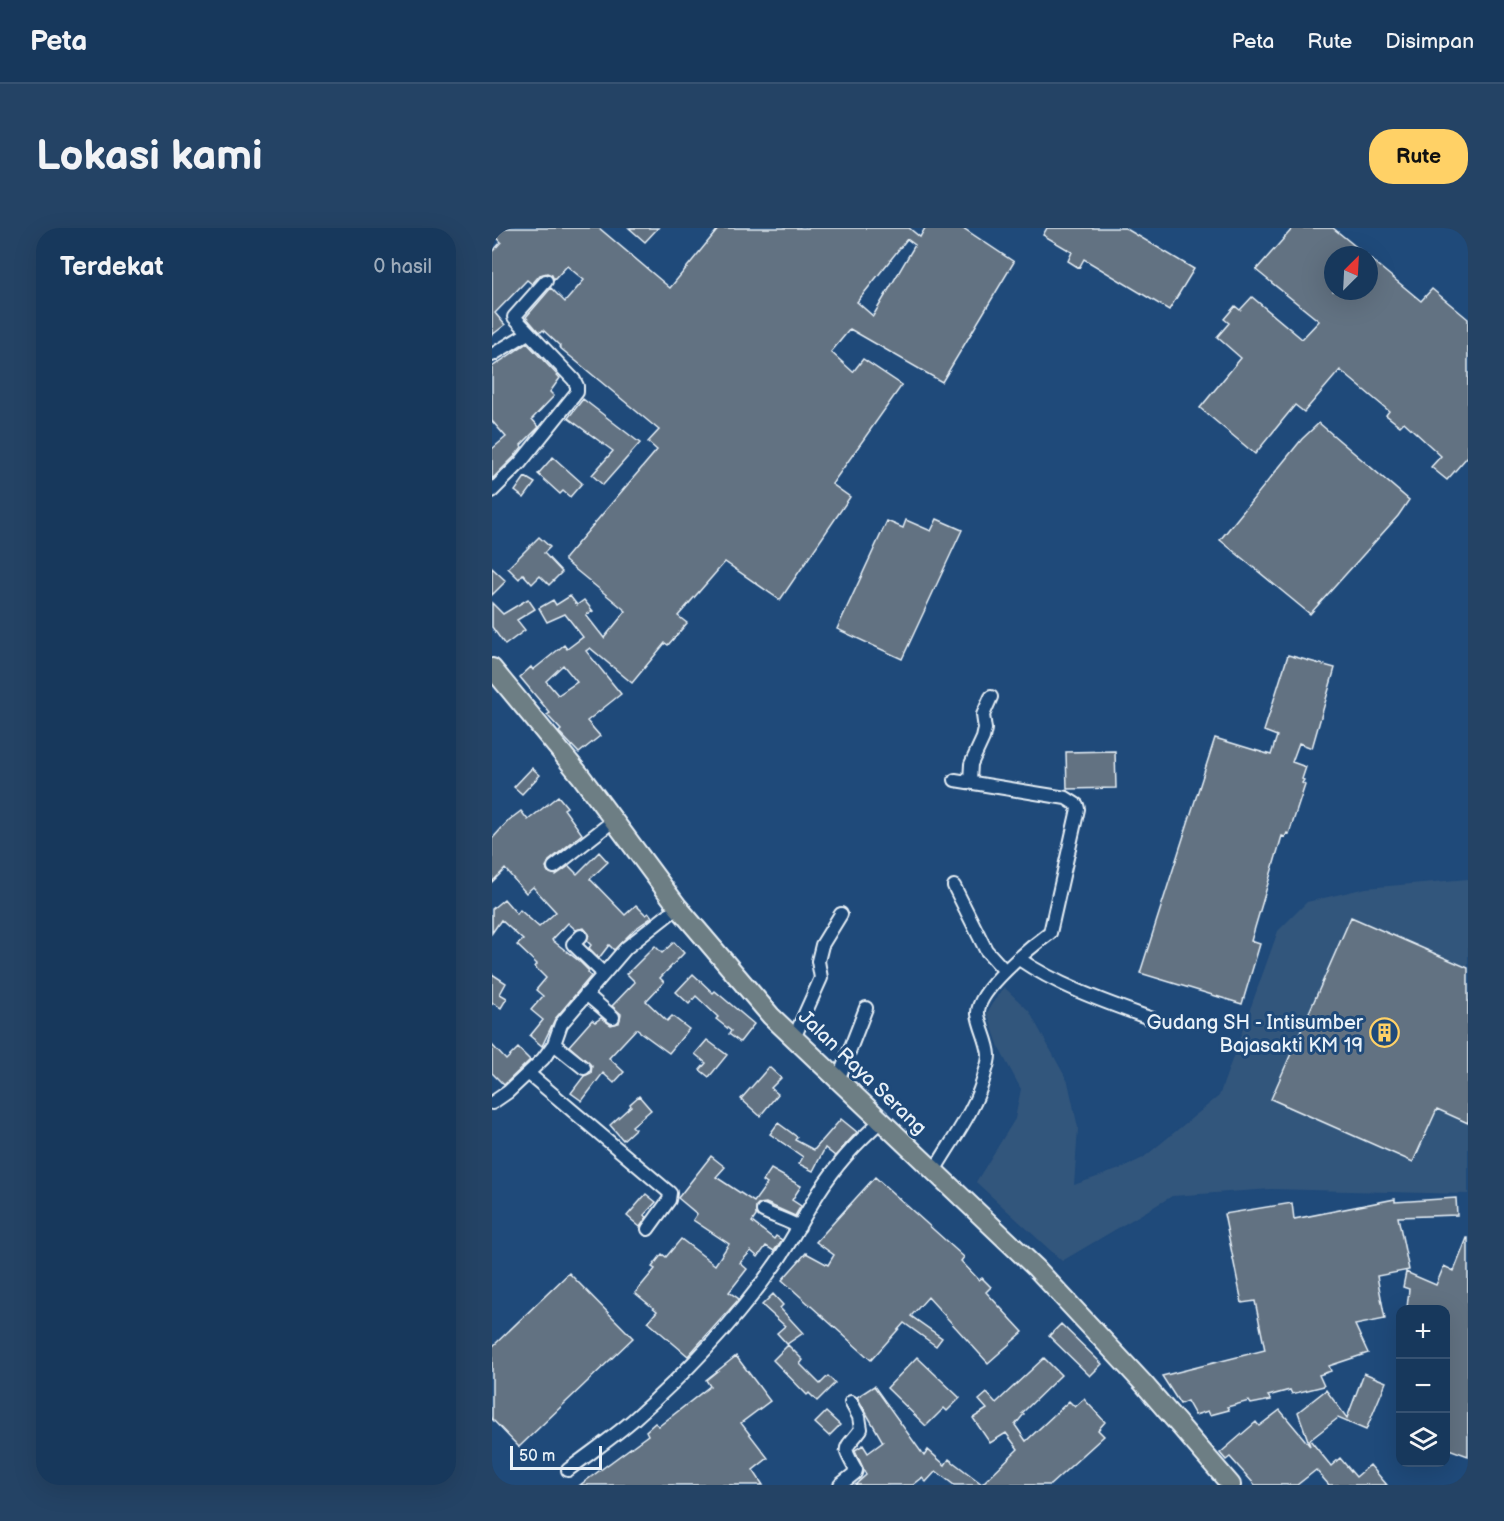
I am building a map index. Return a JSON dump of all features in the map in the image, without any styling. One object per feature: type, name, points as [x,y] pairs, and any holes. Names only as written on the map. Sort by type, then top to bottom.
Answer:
[{"type":"highway","name":"Jalan Raya Serang","points":[[492,668],[580,775],[678,907],[771,1016],[1036,1268],[1143,1383],[1231,1485]]},
{"type":"street","points":[[492,491],[520,463],[577,389],[574,380],[558,361],[528,333],[514,316],[546,281]]},
{"type":"street","points":[[492,355],[528,333]]},
{"type":"street","points":[[969,781],[972,764],[985,729],[983,715],[991,697]]},
{"type":"street","points":[[934,1171],[974,1102],[985,1076],[989,1055],[978,1011],[985,994],[995,980],[1050,933],[1078,809],[1077,805],[1066,798],[955,780]]},
{"type":"street","points":[[554,867],[613,821]]},
{"type":"street","points":[[954,886],[986,950],[1005,971]]},
{"type":"street","points":[[492,1103],[529,1074],[554,1044],[561,1024],[626,948],[678,907]]},
{"type":"street","points":[[794,1038],[821,978],[818,961],[822,945],[841,915]]},
{"type":"street","points":[[581,936],[573,944],[604,974]]},
{"type":"street","points":[[1019,959],[1037,971],[1078,990],[1155,1020]]},
{"type":"street","points":[[586,994],[613,1017]]},
{"type":"street","points":[[838,1080],[866,1008]]},
{"type":"street","points":[[554,1044],[584,1068]]},
{"type":"street","points":[[529,1074],[670,1193],[669,1200],[648,1229]]},
{"type":"street","points":[[568,1470],[631,1421],[706,1349],[775,1266],[820,1191],[838,1166],[855,1144],[881,1121]]},
{"type":"street","points":[[763,1211],[782,1217],[799,1227]]},
{"type":"street","points":[[840,1485],[856,1470],[846,1454],[850,1441],[861,1429],[859,1417],[851,1402]]},
{"type":"shaded area","points":[[1468,879],[1468,1194],[1271,1189],[1172,1196],[1062,1261],[976,1182],[1015,1119],[1021,1089],[1000,1050],[987,1013],[1004,987],[1029,1011],[1068,1082],[1078,1128],[1074,1185],[1120,1169],[1143,1158],[1219,1096],[1278,931],[1307,902],[1366,888]]},
{"type":"building","points":[[492,228],[599,228],[670,288],[719,228],[909,228],[920,237],[925,228],[963,228],[1014,262],[942,382],[850,329],[831,352],[853,372],[863,359],[902,385],[832,484],[850,497],[780,600],[725,562],[678,616],[687,623],[668,645],[665,643],[632,683],[590,648],[586,651],[621,694],[587,721],[600,736],[579,753],[559,732],[561,730],[547,715],[550,713],[520,677],[531,667],[533,670],[564,645],[567,649],[583,637],[565,614],[547,622],[539,608],[553,600],[556,605],[570,596],[577,605],[584,600],[593,611],[586,615],[604,638],[626,611],[565,561],[565,558],[657,450],[648,442],[659,430],[559,347],[543,330],[538,331],[526,317],[551,288],[565,302],[584,280],[567,266],[554,280],[552,275],[547,273],[540,275],[532,284],[527,280],[495,313],[505,325],[492,335],[492,252],[501,242],[492,232]],"holes":[[[907,239],[915,245],[873,316],[857,302]],[[563,665],[577,682],[558,695],[546,681]]]},
{"type":"building","points":[[629,228],[658,228],[645,242]]},
{"type":"building","points":[[1047,228],[1125,228],[1194,269],[1169,310],[1084,259],[1079,268],[1068,261],[1072,252],[1043,235]]},
{"type":"building","points":[[1293,228],[1333,228],[1355,246],[1324,246],[1324,300],[1378,300],[1378,265],[1421,301],[1432,289],[1468,319],[1468,456],[1447,480],[1431,467],[1441,456],[1404,422],[1400,426],[1386,415],[1389,411],[1340,370],[1304,412],[1295,405],[1255,454],[1200,408],[1241,358],[1217,337],[1229,323],[1224,319],[1235,306],[1240,310],[1252,297],[1302,339],[1319,321],[1256,270]]},
{"type":"building","points":[[527,343],[560,378],[550,392],[554,396],[532,419],[539,427],[492,479],[492,449],[506,437],[492,421],[492,367]]},
{"type":"building","points":[[583,399],[640,443],[603,485],[592,475],[613,451],[568,418]]},
{"type":"building","points":[[1319,423],[1409,500],[1398,516],[1310,614],[1220,540],[1302,439]]},
{"type":"building","points":[[553,457],[582,483],[570,497],[563,491],[560,494],[538,474]]},
{"type":"building","points":[[525,477],[535,483],[524,498],[515,491]]},
{"type":"building","points":[[937,519],[962,530],[902,659],[837,629],[887,521],[903,528],[906,520],[931,531]]},
{"type":"building","points":[[539,537],[550,547],[544,553],[562,572],[549,585],[540,576],[532,584],[523,574],[519,579],[508,568]]},
{"type":"building","points":[[492,568],[506,581],[492,595]]},
{"type":"building","points":[[528,599],[535,609],[517,620],[525,630],[505,645],[492,627],[492,603],[503,614]]},
{"type":"building","points":[[1288,655],[1335,668],[1312,748],[1299,743],[1292,762],[1306,767],[1302,779],[1305,785],[1289,834],[1282,836],[1251,941],[1260,944],[1242,1004],[1140,973],[1215,738],[1271,755],[1277,736],[1264,731]]},
{"type":"building","points":[[1115,751],[1116,788],[1067,789],[1066,752]]},
{"type":"building","points":[[532,768],[540,775],[522,794],[514,787]]},
{"type":"building","points":[[558,796],[567,807],[564,809],[582,834],[549,861],[546,868],[548,872],[556,875],[569,866],[577,874],[599,852],[608,862],[590,879],[625,915],[636,905],[646,915],[649,913],[652,917],[635,929],[614,950],[609,945],[599,958],[589,948],[591,945],[587,941],[589,934],[584,928],[576,930],[568,923],[552,940],[579,961],[591,976],[555,1019],[542,1046],[530,1036],[543,1020],[531,1010],[543,996],[536,990],[546,978],[535,967],[537,964],[517,945],[523,940],[501,920],[492,933],[492,909],[504,899],[517,914],[520,910],[539,927],[556,912],[533,887],[526,893],[505,869],[492,882],[492,839],[509,820],[521,811],[528,820]]},
{"type":"building","name":"Gudang SH - Intisumber Bajasakti KM 19","points":[[1351,917],[1468,968],[1468,1123],[1437,1109],[1413,1162],[1271,1099]]},
{"type":"building","points":[[674,942],[684,953],[660,978],[664,982],[646,1001],[667,1021],[672,1016],[689,1029],[669,1053],[636,1029],[609,1058],[624,1072],[614,1083],[603,1073],[582,1101],[571,1093],[584,1076],[591,1073],[592,1066],[569,1046],[592,1020],[595,1022],[601,1018],[611,1025],[619,1023],[621,1014],[612,1006],[635,982],[627,974],[655,946],[662,953]]},
{"type":"building","points":[[492,974],[506,983],[500,994],[507,998],[501,1008],[493,1003],[492,1005]]},
{"type":"building","points":[[693,974],[713,993],[715,991],[754,1024],[740,1042],[729,1034],[731,1031],[716,1019],[718,1017],[696,996],[689,1004],[676,992]]},
{"type":"building","points":[[707,1040],[727,1055],[709,1077],[700,1070],[706,1063],[695,1054]]},
{"type":"building","points":[[492,1045],[506,1060],[518,1048],[530,1060],[504,1085],[492,1073]]},
{"type":"building","points":[[769,1067],[781,1078],[771,1088],[778,1094],[760,1116],[741,1099]]},
{"type":"building","points":[[639,1096],[651,1110],[632,1126],[635,1129],[623,1140],[610,1125]]},
{"type":"building","points":[[841,1119],[857,1132],[835,1156],[825,1148],[813,1171],[799,1164],[803,1157],[770,1134],[778,1123],[797,1137],[795,1140],[814,1150]]},
{"type":"building","points":[[711,1156],[725,1167],[716,1177],[754,1202],[767,1184],[763,1181],[771,1169],[801,1186],[792,1200],[801,1206],[795,1216],[766,1203],[756,1207],[756,1216],[752,1222],[774,1239],[776,1236],[782,1240],[774,1251],[766,1246],[758,1257],[751,1251],[740,1263],[747,1269],[729,1292],[739,1299],[688,1356],[648,1322],[657,1311],[635,1293],[655,1269],[652,1267],[662,1254],[666,1257],[681,1239],[715,1265],[729,1244],[693,1220],[697,1214],[678,1198]]},
{"type":"building","points":[[875,1177],[964,1257],[961,1261],[979,1280],[982,1278],[991,1287],[986,1292],[1023,1332],[988,1363],[928,1297],[911,1316],[942,1338],[936,1346],[904,1323],[871,1360],[782,1280],[806,1253],[828,1265],[834,1255],[816,1242]]},
{"type":"building","points":[[646,1194],[656,1202],[644,1215],[647,1217],[640,1227],[627,1216]]},
{"type":"building","points":[[1456,1198],[1457,1215],[1398,1217],[1409,1270],[1377,1276],[1385,1319],[1355,1325],[1368,1353],[1329,1366],[1331,1371],[1319,1375],[1324,1386],[1292,1394],[1290,1390],[1268,1396],[1271,1400],[1251,1404],[1249,1401],[1210,1415],[1208,1411],[1195,1415],[1187,1401],[1180,1404],[1162,1376],[1265,1350],[1255,1301],[1242,1303],[1224,1214],[1292,1203],[1294,1219],[1395,1199],[1395,1202]]},
{"type":"building","points":[[1468,1238],[1468,1456],[1450,1449],[1450,1305],[1407,1305],[1409,1289],[1403,1287],[1406,1272],[1436,1285],[1444,1266],[1454,1271]]},
{"type":"building","points":[[569,1273],[633,1338],[519,1447],[492,1419],[492,1347]]},
{"type":"building","points":[[773,1294],[783,1305],[780,1308],[803,1333],[787,1344],[777,1333],[785,1326],[762,1305]]},
{"type":"building","points":[[1061,1324],[1102,1364],[1090,1376],[1049,1336]]},
{"type":"building","points":[[788,1345],[803,1360],[800,1364],[820,1384],[828,1376],[835,1383],[817,1401],[809,1393],[807,1395],[773,1360]]},
{"type":"building","points":[[736,1356],[770,1401],[741,1423],[768,1458],[753,1470],[763,1485],[580,1485],[648,1435],[646,1431],[655,1423],[659,1426],[710,1386],[706,1380]]},
{"type":"building","points":[[917,1357],[960,1398],[947,1411],[944,1408],[926,1426],[887,1388]]},
{"type":"building","points":[[1044,1358],[1061,1375],[1022,1413],[1024,1414],[1015,1425],[1026,1441],[1069,1401],[1075,1407],[1084,1399],[1105,1422],[1098,1430],[1104,1436],[1050,1485],[954,1485],[936,1471],[926,1482],[922,1478],[913,1485],[855,1485],[866,1475],[855,1450],[863,1445],[868,1453],[883,1442],[857,1397],[874,1386],[924,1456],[928,1450],[945,1465],[949,1459],[982,1484],[1018,1449],[1006,1433],[990,1443],[973,1418],[987,1409],[979,1400],[987,1393],[996,1403]]},
{"type":"building","points":[[1364,1373],[1386,1382],[1366,1430],[1338,1418],[1310,1440],[1331,1466],[1340,1458],[1356,1477],[1370,1465],[1387,1485],[1329,1485],[1316,1470],[1297,1485],[1255,1485],[1230,1457],[1226,1460],[1220,1453],[1256,1422],[1259,1426],[1280,1410],[1310,1446],[1298,1412],[1326,1390],[1347,1418]]},
{"type":"building","points":[[826,1412],[840,1425],[829,1436],[815,1423]]},
{"type":"place","name":"Gudang SH - Intisumber Bajasakti KM 19","points":[[1384,1033]]}]
